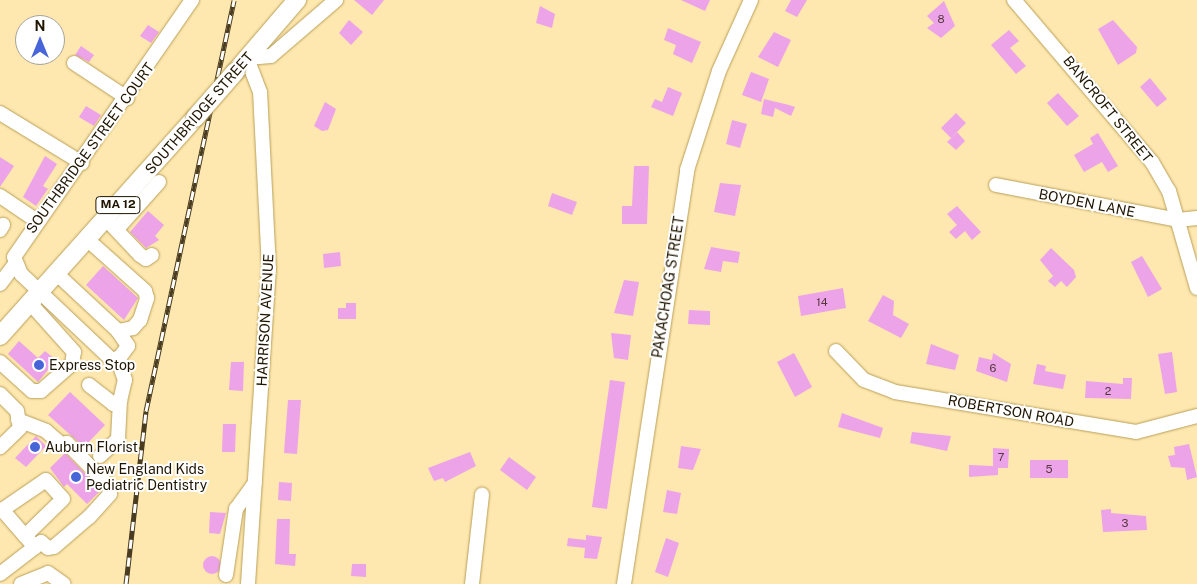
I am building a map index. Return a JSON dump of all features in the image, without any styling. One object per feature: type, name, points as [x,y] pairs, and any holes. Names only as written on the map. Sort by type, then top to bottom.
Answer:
[{"type":"main road","name":"SOUTHBRIDGE STREET","points":[[0,336],[37,298],[88,240],[111,224],[195,118],[297,0]]},
{"type":"street","name":"SOUTHBRIDGE STREET COURT","points":[[0,284],[15,264],[19,246],[82,163],[192,0]]},
{"type":"street","points":[[242,64],[271,56],[336,0]]},
{"type":"street","name":"PAKACHOAG STREET","points":[[624,584],[687,170],[719,71],[751,0]]},
{"type":"street","name":"BANCROFT STREET","points":[[1014,0],[1140,144],[1163,178],[1178,220],[1197,288]]},
{"type":"street","points":[[74,63],[127,98]]},
{"type":"street","name":"HARRISON AVENUE","points":[[242,64],[260,92],[269,253],[248,584]]},
{"type":"street","points":[[0,113],[82,163]]},
{"type":"street","points":[[152,255],[146,259],[140,255],[111,224],[159,182]]},
{"type":"street","name":"BOYDEN LANE","points":[[996,185],[1178,220],[1197,218]]},
{"type":"street","points":[[0,196],[37,221]]},
{"type":"street","points":[[88,240],[133,278],[147,298],[140,320],[133,328],[118,331]]},
{"type":"street","points":[[0,362],[32,391],[42,391],[72,364],[74,352],[15,264]]},
{"type":"street","points":[[58,274],[118,331],[128,346],[117,358]]},
{"type":"street","points":[[37,298],[97,350],[117,358],[125,380],[120,401],[118,439],[100,456]]},
{"type":"street","name":"ROBERTSON ROAD","points":[[836,351],[864,380],[895,392],[1136,432],[1197,416]]},
{"type":"street","points":[[89,385],[113,404],[120,401]]},
{"type":"street","points":[[0,394],[17,412],[20,428],[0,447]]},
{"type":"street","points":[[0,574],[41,542],[48,548],[54,546],[89,517],[110,494],[109,486],[67,443],[61,444],[46,431],[18,420]]},
{"type":"street","points":[[25,536],[63,496],[42,480],[1,508],[25,536],[35,547]]},
{"type":"street","points":[[226,575],[236,509],[255,483]]},
{"type":"street","points":[[472,584],[482,495]]},
{"type":"street","points":[[21,584],[48,573],[64,584]]},
{"type":"street","points":[[40,584],[54,584]]},
{"type":"building","points":[[354,0],[384,0],[372,15]]},
{"type":"building","points":[[681,0],[710,0],[705,11]]},
{"type":"building","points":[[791,0],[807,0],[797,17],[785,11]]},
{"type":"building","points":[[944,1],[955,26],[941,38],[927,28],[934,23],[927,16]]},
{"type":"building","points":[[540,6],[555,14],[552,28],[536,23]]},
{"type":"building","points":[[349,20],[363,32],[351,45],[339,33]]},
{"type":"building","points":[[1113,20],[1137,47],[1136,53],[1118,65],[1098,29]]},
{"type":"building","points":[[148,25],[159,32],[151,43],[140,36]]},
{"type":"building","points":[[668,28],[701,42],[692,63],[673,54],[676,45],[664,40]]},
{"type":"building","points":[[1009,30],[1019,41],[1010,48],[1026,66],[1016,74],[991,45]]},
{"type":"building","points":[[774,32],[791,40],[778,67],[758,57]]},
{"type":"building","points":[[81,46],[94,55],[89,62],[75,55]]},
{"type":"building","points":[[751,72],[769,79],[761,102],[742,95]]},
{"type":"building","points":[[1150,78],[1167,99],[1157,107],[1140,87]]},
{"type":"building","points":[[668,87],[682,93],[673,116],[651,107],[655,99],[662,102]]},
{"type":"building","points":[[1058,93],[1079,116],[1067,126],[1047,103]]},
{"type":"building","points":[[764,99],[795,107],[791,116],[775,108],[773,117],[761,114]]},
{"type":"building","points":[[325,102],[336,109],[328,130],[322,131],[314,126]]},
{"type":"building","points":[[86,106],[101,115],[94,126],[79,117]]},
{"type":"building","points":[[956,113],[966,123],[951,138],[941,128]]},
{"type":"building","points":[[732,120],[747,124],[740,148],[726,144]]},
{"type":"building","points":[[957,132],[965,141],[956,150],[947,142]]},
{"type":"building","points":[[1098,133],[1118,166],[1108,172],[1102,162],[1084,172],[1074,155],[1093,144],[1090,138]]},
{"type":"building","points":[[45,156],[57,164],[43,186],[48,189],[36,206],[23,197]]},
{"type":"building","points":[[0,157],[14,166],[0,187]]},
{"type":"building","points":[[634,166],[649,166],[647,224],[622,224],[622,206],[632,206]]},
{"type":"building","points":[[720,183],[741,185],[735,216],[714,212]]},
{"type":"building","points":[[552,193],[577,202],[572,215],[548,206]]},
{"type":"building","points":[[957,206],[981,232],[972,240],[965,231],[956,239],[949,232],[957,225],[947,214]]},
{"type":"building","points":[[148,211],[164,225],[155,236],[159,240],[146,248],[130,232]]},
{"type":"building","points":[[711,247],[740,252],[738,263],[723,261],[721,272],[704,269]]},
{"type":"building","points":[[1051,248],[1074,270],[1076,277],[1067,287],[1061,281],[1055,287],[1048,281],[1053,276],[1040,260]]},
{"type":"building","points":[[340,252],[341,266],[324,268],[323,254]]},
{"type":"building","points":[[1142,256],[1162,289],[1148,297],[1131,262]]},
{"type":"building","points":[[103,266],[138,298],[124,320],[86,285]]},
{"type":"building","points":[[624,280],[639,282],[633,316],[614,313]]},
{"type":"building","points":[[843,288],[846,308],[801,316],[798,296]]},
{"type":"building","points":[[883,295],[894,301],[893,315],[909,324],[901,338],[868,321]]},
{"type":"building","points":[[346,303],[356,303],[356,319],[338,319],[338,308],[346,308]]},
{"type":"building","points":[[689,310],[710,311],[710,325],[688,324]]},
{"type":"building","points":[[611,333],[631,335],[628,360],[614,358]]},
{"type":"building","points":[[19,341],[38,358],[45,351],[56,360],[38,382],[8,354]]},
{"type":"building","points":[[931,344],[959,355],[955,370],[926,364]]},
{"type":"building","points":[[1172,352],[1177,392],[1165,394],[1158,354]]},
{"type":"building","points":[[794,353],[812,387],[795,397],[777,362]]},
{"type":"building","points":[[993,353],[1011,364],[1007,382],[976,371],[979,357],[992,360]]},
{"type":"building","points":[[231,362],[244,362],[243,391],[229,390]]},
{"type":"building","points":[[1037,364],[1046,366],[1045,371],[1066,375],[1063,389],[1033,384]]},
{"type":"building","points":[[1123,378],[1132,378],[1131,399],[1085,398],[1086,381],[1123,384]]},
{"type":"building","points":[[610,380],[625,382],[607,509],[592,507]]},
{"type":"building","points":[[70,392],[105,425],[84,447],[48,415]]},
{"type":"building","points":[[288,400],[301,400],[297,454],[284,453]]},
{"type":"building","points":[[842,413],[883,428],[880,438],[838,427]]},
{"type":"building","points":[[223,424],[236,424],[235,452],[222,452]]},
{"type":"building","points":[[912,432],[951,436],[947,451],[910,443]]},
{"type":"building","points":[[36,436],[46,446],[26,467],[15,458]]},
{"type":"building","points":[[1189,444],[1197,477],[1187,480],[1185,468],[1171,467],[1168,456],[1175,455],[1174,447]]},
{"type":"building","points":[[681,446],[701,449],[693,470],[678,468]]},
{"type":"building","points":[[993,448],[1009,449],[1008,468],[998,468],[998,475],[969,477],[969,465],[993,466]]},
{"type":"building","points":[[470,452],[476,466],[445,482],[443,478],[434,481],[428,468]]},
{"type":"building","name":"New England Kids Pediatric Dentistry","points":[[65,453],[101,490],[87,504],[67,484],[64,487],[50,468]]},
{"type":"building","points":[[509,457],[536,477],[527,490],[500,470]]},
{"type":"building","points":[[1030,460],[1068,460],[1068,478],[1030,478]]},
{"type":"building","points":[[279,482],[292,483],[291,501],[278,500]]},
{"type":"building","points":[[667,490],[681,493],[677,514],[663,512]]},
{"type":"building","points":[[1111,509],[1111,513],[1146,516],[1147,530],[1103,532],[1101,510]]},
{"type":"building","points":[[210,512],[226,513],[220,534],[209,533]]},
{"type":"building","points":[[277,519],[290,519],[289,554],[296,554],[295,566],[275,564]]},
{"type":"building","points":[[586,535],[602,537],[597,559],[584,558],[585,548],[567,546],[568,538],[586,540]]},
{"type":"building","points":[[666,538],[679,543],[668,577],[655,572]]},
{"type":"building","points":[[212,556],[218,559],[221,565],[218,571],[212,574],[206,571],[203,565],[206,559]]},
{"type":"building","points":[[352,564],[366,564],[366,577],[351,576]]},
{"type":"railway","points":[[126,584],[146,411],[234,0]]},
{"type":"place","name":"Express Stop","points":[[39,365]]},
{"type":"place","name":"Auburn Florist","points":[[35,447]]},
{"type":"place","name":"New England Kids Pediatric Dentistry","points":[[76,477]]}]
